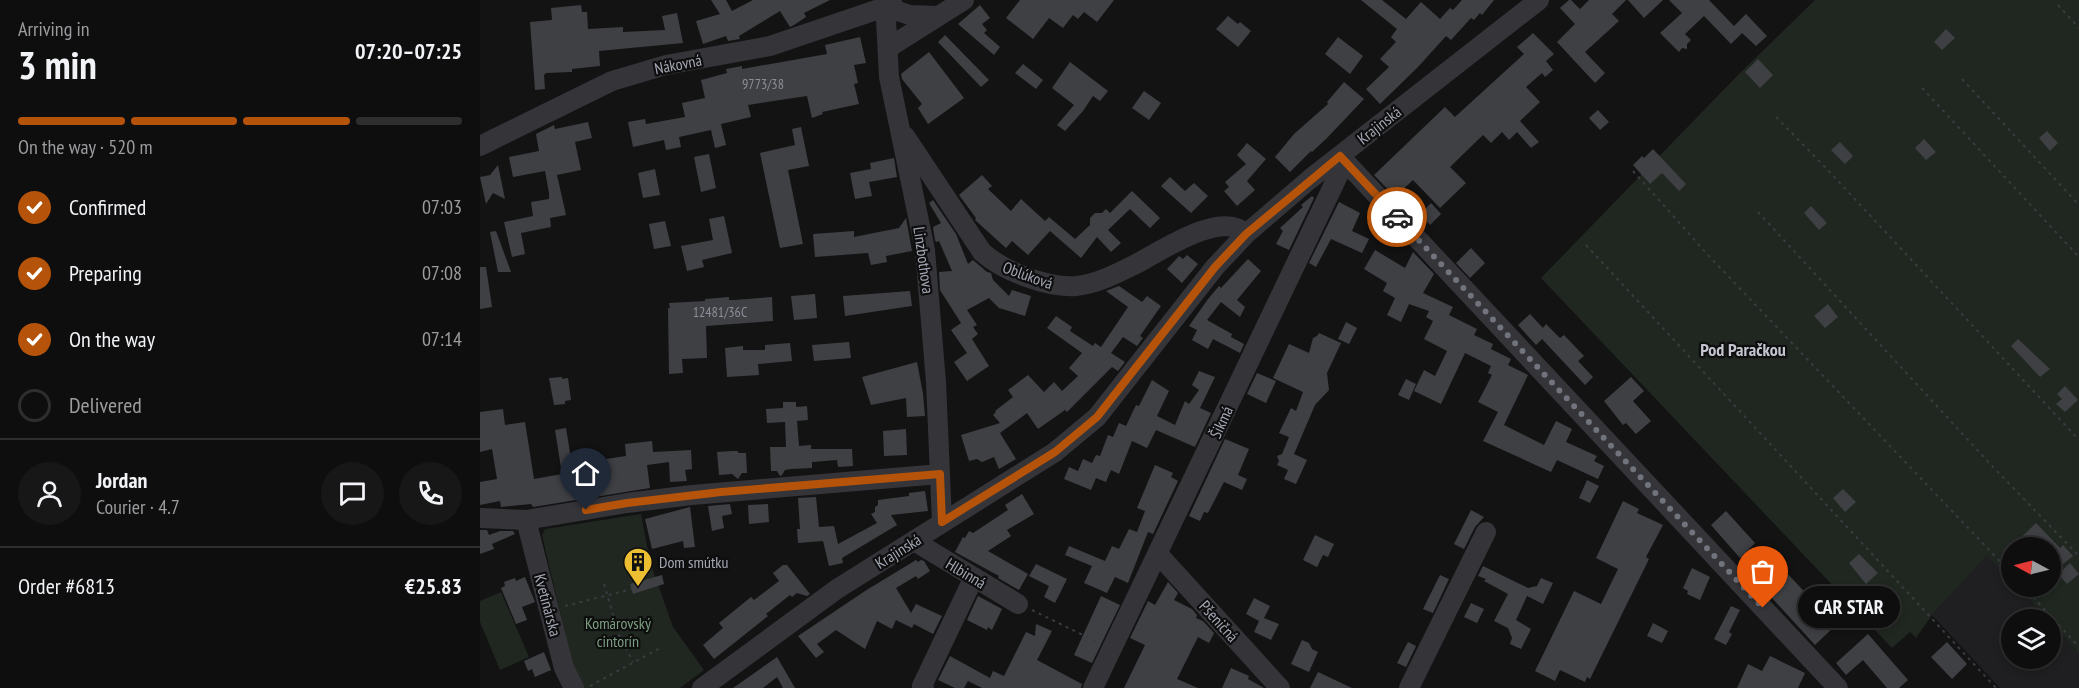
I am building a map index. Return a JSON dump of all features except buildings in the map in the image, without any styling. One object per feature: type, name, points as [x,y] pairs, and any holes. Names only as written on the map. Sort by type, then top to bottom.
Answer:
[{"type":"street","points":[[888,48],[964,0]]},
{"type":"street","name":"Krajinská","points":[[702,688],[837,589],[1055,452],[1097,417],[1215,267],[1246,234],[1539,0]]},
{"type":"street","points":[[888,2],[910,15],[938,16]]},
{"type":"street","name":"Linzbothova","points":[[888,2],[889,77],[925,250],[931,317],[942,522]]},
{"type":"street","name":"Nákovná","points":[[480,146],[612,81],[666,65],[770,46],[888,2]]},
{"type":"street","name":"Oblúková","points":[[900,129],[982,252],[999,265],[1046,283],[1075,286],[1095,282],[1173,244],[1216,227],[1232,226],[1246,234]]},
{"type":"street","points":[[1343,158],[1838,688]]},
{"type":"street","name":"Šikmá","points":[[1093,688],[1343,158]]},
{"type":"street","points":[[480,518],[526,520],[692,495],[940,474]]},
{"type":"street","name":"Kvetinárska","points":[[526,520],[564,668],[582,687]]},
{"type":"street","points":[[1409,688],[1486,532]]},
{"type":"street","name":"Hlbinná","points":[[914,541],[1018,604]]},
{"type":"street","name":"Pšeničná","points":[[1158,554],[1280,688]]},
{"type":"street","points":[[924,688],[922,686],[974,577]]},
{"type":"path","points":[[2058,5],[2079,28]]},
{"type":"path","points":[[1962,79],[2079,205]]},
{"type":"path","points":[[1922,87],[2079,257]]},
{"type":"path","points":[[1776,117],[2079,440]]},
{"type":"path","points":[[1633,171],[1707,254],[2001,562]]},
{"type":"path","points":[[1758,212],[1993,467],[2079,556]]},
{"type":"path","points":[[1586,245],[1996,688]]},
{"type":"path","points":[[604,584],[619,635],[633,663]]},
{"type":"path","points":[[549,610],[632,589]]},
{"type":"path","points":[[2033,597],[2079,647]]},
{"type":"path","points":[[1018,604],[1103,644]]},
{"type":"path","points":[[582,687],[660,648]]},
{"type":"shaded area","points":[[1987,554],[2001,570],[2001,597],[2027,597],[2038,609],[2001,609],[2001,669],[2061,669],[2061,633],[2079,653],[2079,688],[2000,688],[1932,615]]},
{"type":"green space","points":[[1815,0],[2079,0],[2079,653],[2061,633],[2061,609],[2038,609],[2027,597],[2061,597],[2061,537],[2001,537],[2001,570],[1987,555],[1932,615],[1916,638],[1910,632],[1892,648],[1541,278],[1738,75]]},
{"type":"green space","name":"Komárovský cintorín","points":[[641,514],[650,562],[673,627],[704,670],[680,688],[582,688],[574,671],[542,535],[545,529]]},
{"type":"green space","points":[[501,592],[529,657],[500,670],[480,622],[480,601]]},
{"type":"way so far","points":[[1397,217],[1763,608]]},
{"type":"place","name":"Dom smútku","points":[[638,588]]},
{"type":"place","name":"CAR STAR","points":[[1763,608]]},
{"type":"district","name":"Pod Paračkou","points":[[1743,350]]},
{"type":"route","points":[[586,510],[721,492],[940,474],[942,522],[1055,452],[1097,417],[1215,267],[1246,234],[1340,156],[1397,217]]}]
